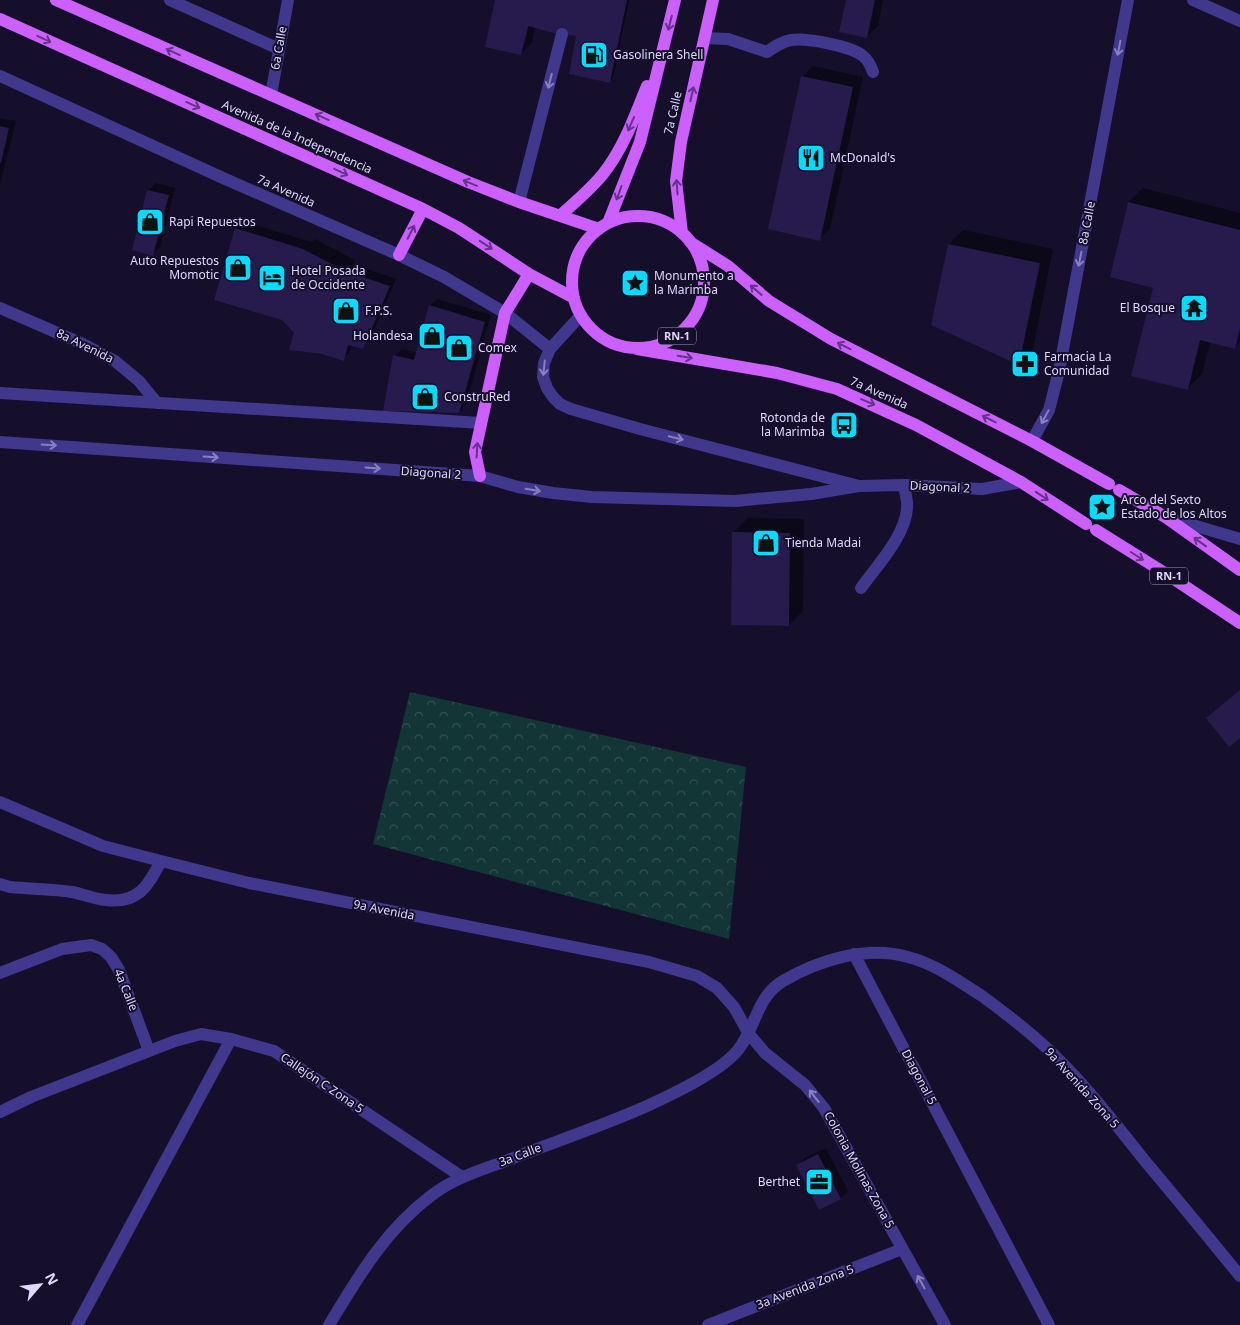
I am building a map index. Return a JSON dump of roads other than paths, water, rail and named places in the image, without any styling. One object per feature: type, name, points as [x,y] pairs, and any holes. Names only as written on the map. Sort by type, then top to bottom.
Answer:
[{"type":"main road","points":[[56,0],[468,182],[519,202],[603,226],[630,217],[652,218],[663,221],[686,238]]},
{"type":"main road","name":"7a Calle","points":[[603,226],[640,142],[675,0]]},
{"type":"main road","name":"7a Calle","points":[[686,238],[676,180],[680,151],[713,0]]},
{"type":"main road","name":"Avenida de la Independencia","points":[[0,19],[423,209],[459,228],[529,274],[574,298]]},
{"type":"main road","points":[[561,215],[603,174],[618,152],[664,47]]},
{"type":"main road","points":[[399,255],[423,209]]},
{"type":"main road","name":"RN-1","points":[[603,226],[583,245],[575,262],[572,280],[574,298],[581,315],[592,330],[618,345],[637,349],[652,347],[672,339],[689,325],[697,312],[702,298],[704,283],[702,268],[698,255],[686,238]]},
{"type":"main road","name":"7a Avenida","points":[[686,238],[728,266],[770,301],[795,318],[831,339],[1032,441],[1114,487],[1167,518],[1240,570]]},
{"type":"main road","points":[[480,476],[475,452],[505,313],[529,274]]},
{"type":"main road","name":"7a Avenida","points":[[637,349],[777,373],[837,390],[916,425],[1021,482],[1240,623]]},
{"type":"street","points":[[170,0],[279,49]]},
{"type":"street","name":"6a Calle","points":[[271,95],[288,0]]},
{"type":"street","name":"8a Calle","points":[[1032,441],[1049,410],[1059,372],[1128,0]]},
{"type":"street","points":[[1193,0],[1240,21]]},
{"type":"street","points":[[519,202],[562,34]]},
{"type":"street","points":[[705,38],[728,40],[767,52],[778,44],[790,40],[822,42],[857,52],[864,56],[873,72]]},
{"type":"street","name":"7a Avenida","points":[[0,76],[223,178],[399,255],[451,281],[505,313],[550,349]]},
{"type":"street","name":"8a Avenida","points":[[0,308],[83,344],[115,361],[139,380],[157,402]]},
{"type":"street","name":"Diagonal 2","points":[[581,315],[550,349],[544,363],[543,377],[546,388],[560,404],[640,429],[859,486]]},
{"type":"street","points":[[0,393],[481,423]]},
{"type":"street","name":"Diagonal 2","points":[[0,442],[480,476],[518,487],[553,493],[622,498],[735,501],[811,494],[859,486],[904,485],[982,489],[1021,482]]},
{"type":"street","points":[[861,588],[900,534],[905,522],[907,508],[904,485]]},
{"type":"street","points":[[1167,518],[1240,539]]},
{"type":"street","name":"9a Avenida","points":[[0,802],[103,846],[160,861],[250,883],[649,962],[697,976],[717,988],[734,1007],[750,1034]]},
{"type":"street","points":[[0,884],[10,887],[72,892],[106,900],[124,900],[140,893],[149,884],[160,861]]},
{"type":"street","name":"4a Calle","points":[[0,973],[62,949],[91,945],[102,950],[112,957],[119,970],[150,1051]]},
{"type":"street","name":"9a Avenida Zona 5","points":[[854,954],[880,952],[907,956],[934,966],[971,989],[1014,1020],[1056,1057],[1096,1100],[1240,1276]]},
{"type":"street","points":[[750,1034],[760,1004],[770,991],[781,982],[832,960],[854,954]]},
{"type":"street","name":"Diagonal 5","points":[[854,954],[1049,1325]]},
{"type":"street","name":"Callejón C Zona 5","points":[[0,1112],[31,1097],[175,1041],[201,1034],[231,1039],[274,1051],[462,1177]]},
{"type":"street","name":"3a Calle","points":[[329,1325],[372,1256],[403,1219],[433,1194],[462,1177],[646,1106],[687,1086],[714,1070],[736,1052],[750,1034]]},
{"type":"street","name":"Colonia Molinas Zona 5","points":[[750,1034],[765,1053],[806,1085],[824,1108],[945,1325]]},
{"type":"street","points":[[77,1325],[231,1039]]},
{"type":"street","name":"3a Avenida Zona 5","points":[[708,1325],[902,1249]]},
{"type":"place","name":"Gasolinera Shell","points":[[594,55]]},
{"type":"place","name":"McDonald's","points":[[811,158]]},
{"type":"place","name":"Rapi Repuestos","points":[[150,222]]},
{"type":"place","name":"Auto Repuestos Momotic","points":[[238,268]]},
{"type":"place","name":"Hotel Posada de Occidente","points":[[272,278]]},
{"type":"place","name":"Monumento a la Marimba","points":[[635,283]]},
{"type":"place","name":"El Bosque","points":[[1194,308]]},
{"type":"place","name":"F.P.S.","points":[[346,311]]},
{"type":"place","name":"Holandesa","points":[[432,336]]},
{"type":"place","name":"Comex","points":[[459,348]]},
{"type":"place","name":"Farmacia La Comunidad","points":[[1025,364]]},
{"type":"place","name":"ConstruRed","points":[[425,397]]},
{"type":"place","name":"Rotonda de la Marimba","points":[[844,425]]},
{"type":"place","name":"Arco del Sexto Estado de los Altos","points":[[1102,507]]},
{"type":"place","name":"Tienda Madai","points":[[766,543]]},
{"type":"place","name":"Berthet","points":[[819,1182]]}]
